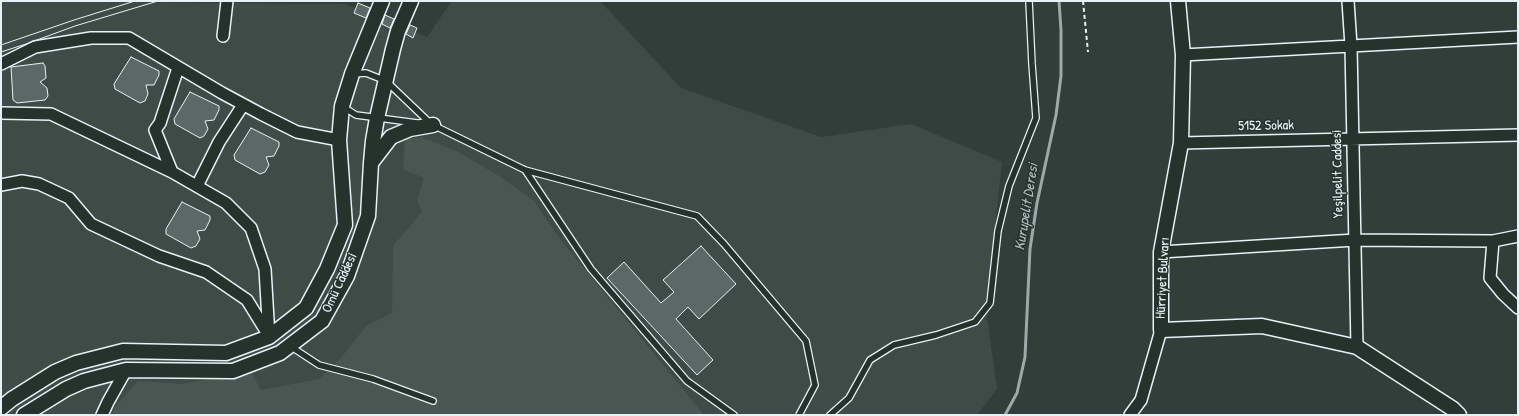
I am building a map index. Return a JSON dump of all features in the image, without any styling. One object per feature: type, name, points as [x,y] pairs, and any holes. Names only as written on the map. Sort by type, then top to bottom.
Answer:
[{"type":"street","points":[[223,36],[227,1]]},
{"type":"street","name":"Omü Caddesi","points":[[1,408],[12,399],[55,372],[76,363],[124,351],[226,353],[269,337],[306,308],[327,269],[345,225],[339,140],[342,106],[352,74],[382,1]]},
{"type":"street","name":"Omü Caddesi","points":[[24,415],[72,386],[84,381],[126,370],[233,370],[280,353],[322,321],[347,276],[368,216],[373,141],[377,118],[398,31],[411,1]]},
{"type":"street","name":"Hürriyet Bulvarı","points":[[1178,1],[1183,55],[1181,143],[1161,252],[1161,330],[1262,326],[1357,347],[1453,409],[1459,415]]},
{"type":"street","name":"Yeşilpelit Caddesi","points":[[1348,1],[1351,46],[1357,347]]},
{"type":"street","points":[[1183,55],[1518,37]]},
{"type":"street","points":[[1,64],[35,47],[92,38],[128,38],[243,105],[297,132],[339,140]]},
{"type":"street","points":[[172,172],[155,130],[160,123],[178,68]]},
{"type":"street","points":[[196,186],[219,142],[243,105]]},
{"type":"street","points":[[1,113],[51,114],[172,172],[226,203],[251,228],[265,270],[269,337]]},
{"type":"street","points":[[371,163],[392,137],[410,129],[433,125]]},
{"type":"street","name":"5152 Sokak","points":[[1181,143],[1518,134]]},
{"type":"street","points":[[1,185],[22,181],[39,184],[69,198],[91,224],[158,256],[206,272],[247,300],[269,337]]},
{"type":"street","points":[[1161,252],[1355,240],[1493,241],[1518,236]]},
{"type":"street","points":[[1493,241],[1490,278],[1503,294],[1518,308]]},
{"type":"street","points":[[1130,415],[1142,400],[1161,330]]},
{"type":"street","points":[[102,415],[126,370]]},
{"type":"lane","points":[[830,415],[849,398],[870,360],[894,345],[975,322],[990,303],[998,232],[1009,186],[1036,118],[1029,1]]},
{"type":"lane","points":[[352,74],[366,73],[386,81],[433,125],[525,170],[697,216],[724,244],[806,341],[815,385],[799,415]]},
{"type":"lane","points":[[342,106],[356,115],[433,125]]},
{"type":"lane","points":[[525,170],[591,269],[687,381],[734,415]]},
{"type":"lane","points":[[290,346],[319,365],[372,379],[433,401]]},
{"type":"path","points":[[1083,1],[1088,52]]},
{"type":"shaded area","points":[[1,1],[345,4],[427,37],[452,1],[600,1],[681,88],[821,137],[911,124],[1002,162],[986,310],[997,389],[977,415],[1,415]]},
{"type":"shaded area","points":[[422,137],[456,151],[501,177],[534,201],[560,239],[704,415],[112,415],[114,408],[138,381],[181,384],[251,372],[261,390],[319,379],[341,358],[366,326],[392,313],[393,246],[422,212],[417,200],[424,178],[403,169],[405,139]]},
{"type":"building","points":[[358,3],[370,8],[366,18],[354,13]]},
{"type":"building","points":[[385,15],[394,19],[390,28],[382,24]]},
{"type":"building","points":[[410,25],[417,28],[413,38],[406,34]]},
{"type":"building","points":[[131,57],[159,71],[159,75],[154,85],[146,85],[148,94],[145,101],[140,103],[115,89],[114,84]]},
{"type":"building","points":[[43,63],[45,66],[46,78],[40,82],[47,88],[48,96],[45,100],[17,103],[13,100],[11,67]]},
{"type":"building","points":[[190,92],[219,106],[219,110],[214,120],[205,121],[208,129],[204,136],[200,138],[175,124],[174,119]]},
{"type":"building","points":[[251,128],[279,142],[279,146],[274,156],[266,157],[269,165],[265,172],[260,174],[235,160],[234,155]]},
{"type":"building","points":[[182,202],[210,216],[210,220],[205,230],[197,231],[200,239],[196,246],[191,248],[166,234],[166,229]]},
{"type":"building","points":[[701,246],[736,284],[699,319],[688,307],[676,319],[713,360],[697,375],[607,278],[624,262],[661,303],[674,292],[663,280]]},
{"type":"waterway","name":"Kurupelit Deresi","points":[[1005,415],[1017,393],[1025,357],[1030,249],[1037,203],[1056,115],[1061,76],[1061,30],[1059,1]]},
{"type":"tram line","points":[[1,45],[135,1]]},
{"type":"tram line","points":[[1,52],[75,26],[158,1]]}]
